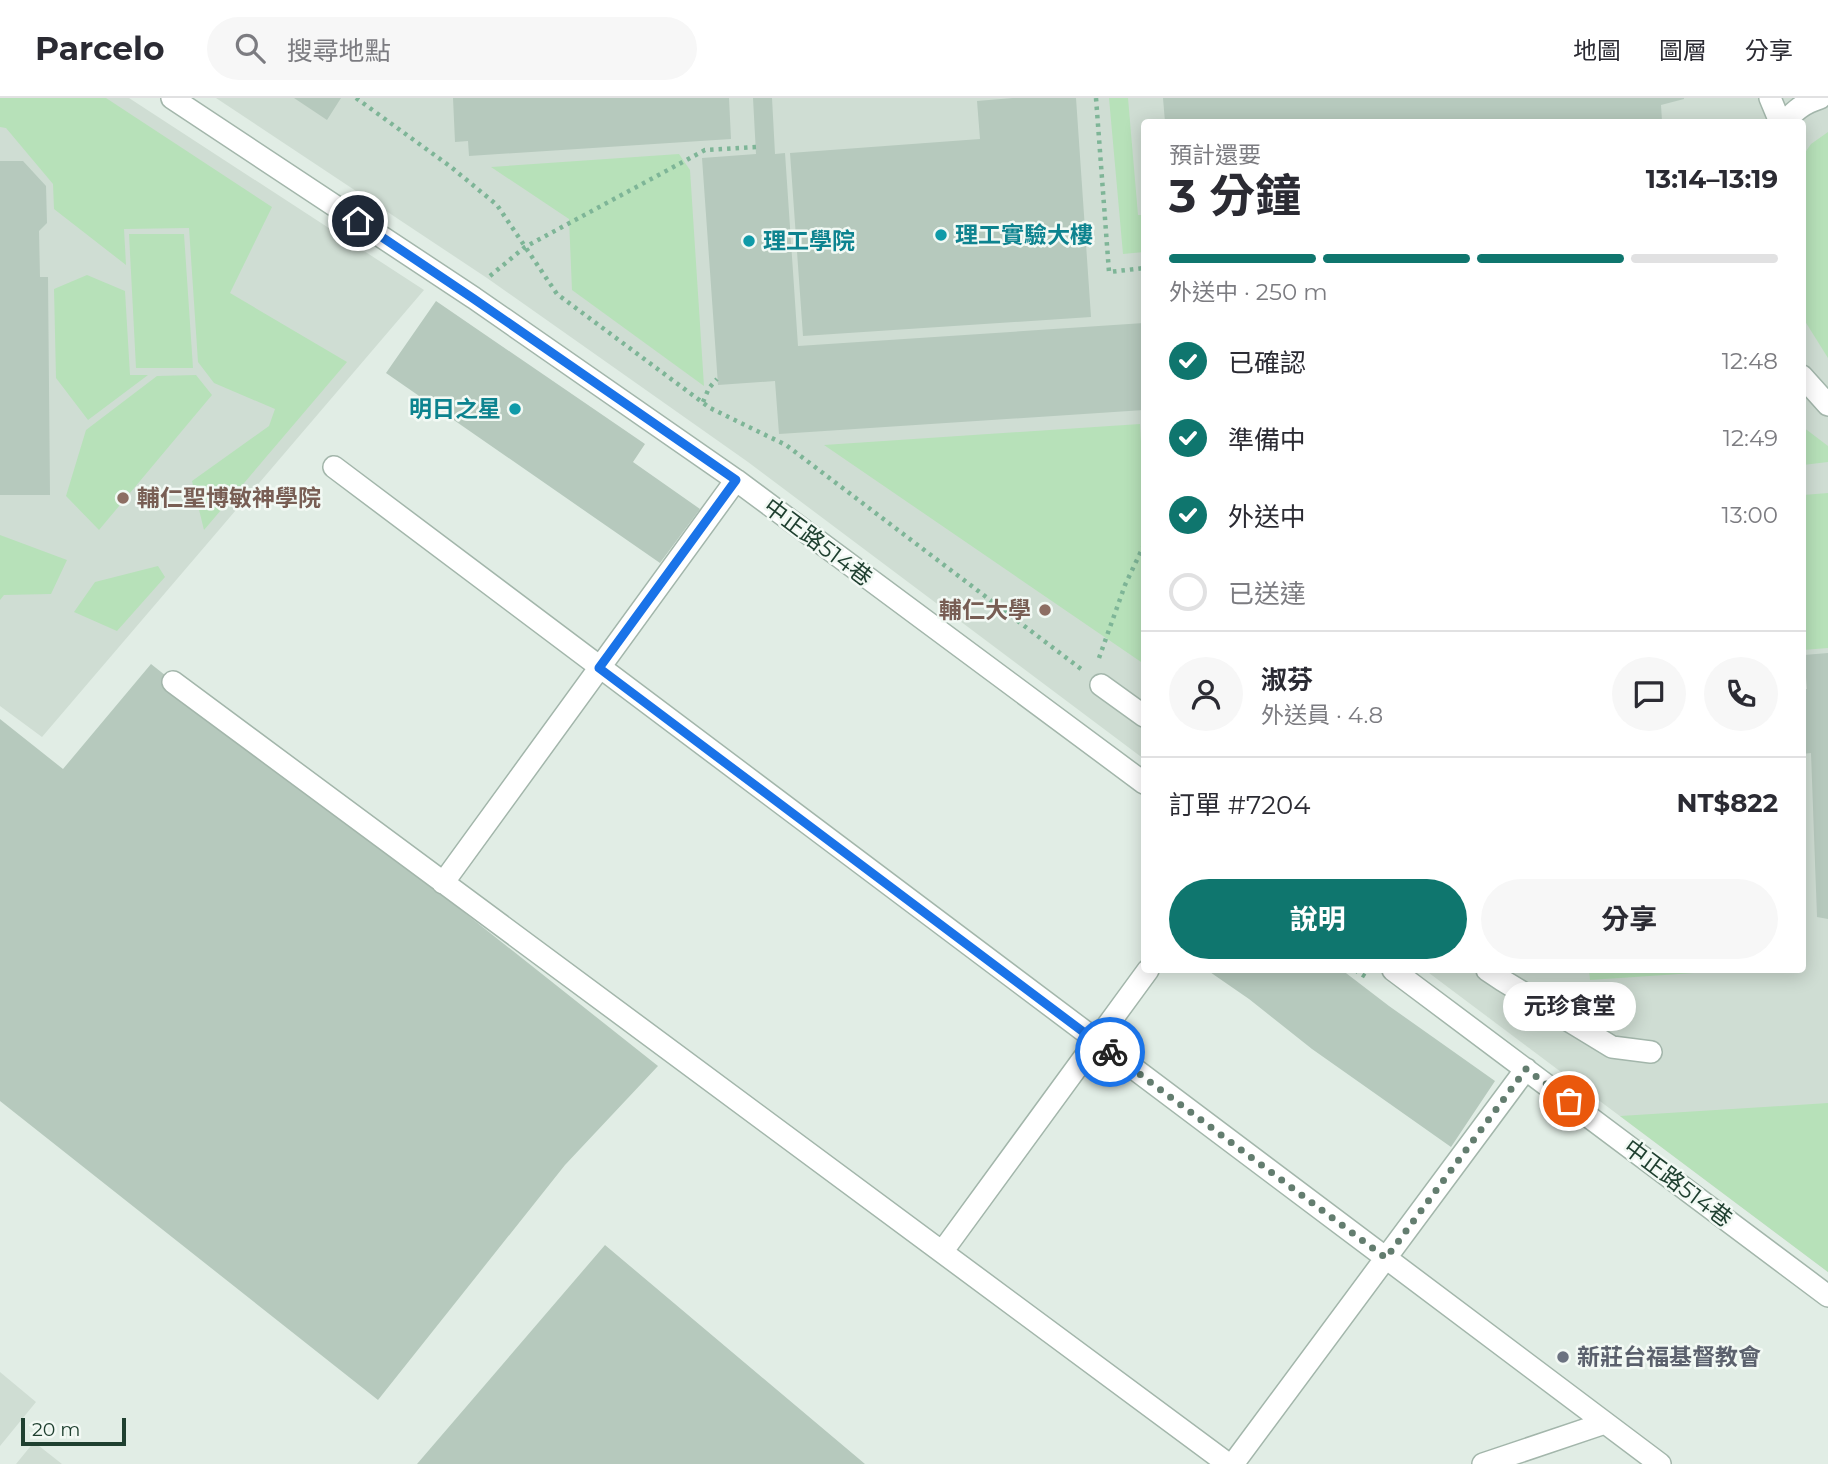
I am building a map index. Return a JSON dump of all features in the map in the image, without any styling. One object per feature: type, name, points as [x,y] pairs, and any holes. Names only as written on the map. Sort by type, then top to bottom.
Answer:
[{"type":"street","name":"中正路514巷","points":[[172,98],[474,299],[736,480],[1141,781]]},
{"type":"street","points":[[1770,98],[1781,119]]},
{"type":"street","points":[[1786,119],[1805,103],[1819,98]]},
{"type":"street","points":[[1806,380],[1828,405]]},
{"type":"street","points":[[334,467],[1660,1464]]},
{"type":"street","points":[[443,883],[736,480]]},
{"type":"street","points":[[1097,681],[1141,714]]},
{"type":"street","points":[[173,682],[1231,1464],[1526,1069]]},
{"type":"street","points":[[942,1252],[1146,973]]},
{"type":"street","name":"中正路514巷","points":[[1398,973],[1828,1296]]},
{"type":"street","points":[[1492,973],[1612,1047],[1651,1052]]},
{"type":"street","points":[[1483,1464],[1605,1423]]},
{"type":"path","points":[[356,98],[451,167],[497,205],[557,294],[710,408],[786,445],[1097,681],[1125,585],[1141,551]]},
{"type":"path","points":[[1096,98],[1109,272],[1141,268]]},
{"type":"path","points":[[487,278],[524,247],[705,150],[756,147]]},
{"type":"path","points":[[703,402],[709,388],[717,379]]},
{"type":"shaded area","name":"輔仁聖博敏神學院","points":[[0,98],[129,98],[424,290],[42,737],[0,706]]},
{"type":"shaded area","name":"輔仁大學","points":[[216,98],[1828,98],[1828,1272],[1429,973],[1806,973],[1806,119],[1141,119],[1141,757],[748,462],[487,278]]},
{"type":"shaded area","points":[[0,1372],[36,1402],[0,1446]]},
{"type":"shaded area","points":[[34,1442],[62,1464],[16,1464]]},
{"type":"green space","points":[[0,98],[106,98],[272,207],[230,293],[347,362],[204,530],[192,481],[269,426],[275,409],[214,383],[198,362],[189,228],[124,229],[126,265],[54,209],[53,184],[6,128],[0,127]]},
{"type":"green space","points":[[1109,98],[1128,98],[1138,215],[1141,215],[1141,252],[1123,254]]},
{"type":"green space","points":[[1828,132],[1828,358],[1806,323],[1806,151],[1811,144]]},
{"type":"green space","points":[[679,154],[690,170],[704,386],[572,290],[569,219],[491,167]]},
{"type":"green space","points":[[129,234],[184,234],[193,368],[136,368]]},
{"type":"green space","points":[[87,275],[125,291],[130,375],[148,375],[88,420],[56,378],[54,289]]},
{"type":"green space","points":[[196,375],[212,395],[99,530],[66,496],[86,430],[157,376]]},
{"type":"green space","points":[[1140,424],[1141,662],[824,445]]},
{"type":"green space","points":[[1806,429],[1828,446],[1828,462],[1806,465]]},
{"type":"green space","points":[[1828,493],[1828,648],[1806,650],[1806,495]]},
{"type":"green space","points":[[0,535],[67,560],[51,594],[4,595],[0,600]]},
{"type":"green space","points":[[158,566],[165,577],[117,631],[74,612],[95,582]]},
{"type":"green space","points":[[1589,973],[1694,973],[1590,980]]},
{"type":"green space","points":[[1828,1103],[1828,1272],[1620,1116]]},
{"type":"building","points":[[294,98],[341,98],[327,120]]},
{"type":"building","points":[[453,98],[729,98],[731,139],[469,156],[468,141],[455,142]]},
{"type":"building","name":"理工學院","points":[[753,98],[772,98],[775,154],[785,153],[798,346],[1141,323],[1141,410],[779,434],[775,381],[718,385],[702,158],[756,154]]},
{"type":"building","name":"理工實驗大樓","points":[[1076,98],[1091,317],[803,336],[790,153],[980,139],[977,101]]},
{"type":"building","points":[[1163,98],[1684,98],[1661,105],[1662,119],[1165,119]]},
{"type":"building","points":[[0,161],[23,161],[46,186],[47,223],[39,231],[40,277],[48,277],[50,495],[0,495]]},
{"type":"building","name":"明日之星","points":[[436,301],[645,444],[633,462],[700,509],[660,563],[386,373]]},
{"type":"building","points":[[1828,653],[1828,919],[1817,917],[1811,753],[1806,754],[1806,655]]},
{"type":"building","points":[[151,664],[658,1066],[565,1165],[378,1400],[0,1101],[0,719],[63,769]]},
{"type":"building","points":[[1211,973],[1346,973],[1495,1081],[1451,1147],[1312,1049]]},
{"type":"building","points":[[605,1245],[865,1464],[417,1464]]},
{"type":"way so far","points":[[1110,1052],[1386,1258],[1526,1069],[1569,1101]]},
{"type":"place","name":"理工實驗大樓","points":[[941,235]]},
{"type":"place","name":"理工學院","points":[[749,241]]},
{"type":"place","name":"明日之星","points":[[515,409]]},
{"type":"place","name":"輔仁聖博敏神學院","points":[[123,498]]},
{"type":"place","name":"輔仁大學","points":[[1045,610]]},
{"type":"place","name":"元珍食堂","points":[[1569,1101]]},
{"type":"place","name":"新莊台福基督教會","points":[[1563,1357]]},
{"type":"route","points":[[358,221],[736,480],[599,668],[1110,1052]]}]
